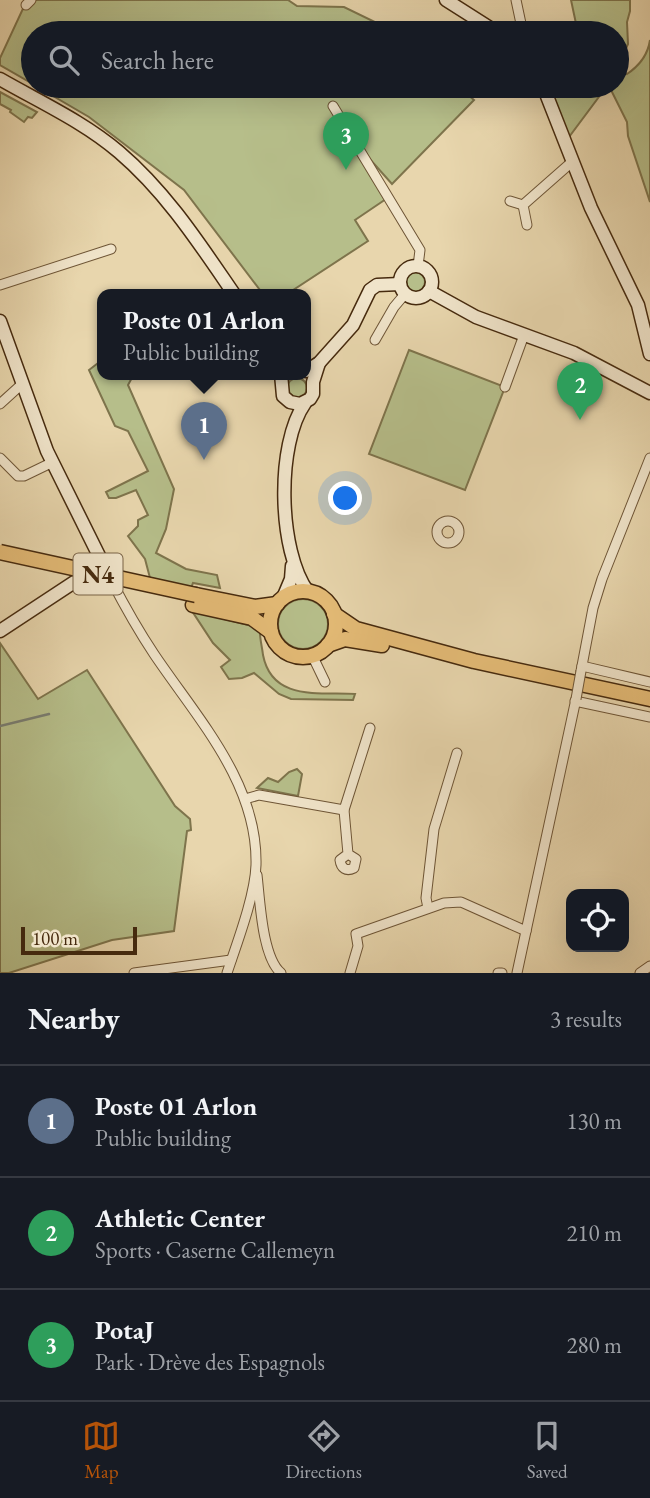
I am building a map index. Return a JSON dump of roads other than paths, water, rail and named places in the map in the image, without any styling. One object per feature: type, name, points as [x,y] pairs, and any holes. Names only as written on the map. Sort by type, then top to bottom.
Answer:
[{"type":"main road","name":"N4","points":[[0,552],[195,600],[252,618],[271,632],[275,641],[291,655],[312,655]]},
{"type":"main road","name":"N4","points":[[0,561],[195,600],[255,607],[280,601],[299,591],[308,592]]},
{"type":"main road","points":[[308,592],[324,599],[334,614],[356,629],[474,661]]},
{"type":"main road","points":[[271,632],[270,622],[280,601]]},
{"type":"main road","points":[[328,645],[336,625],[334,614]]},
{"type":"main road","points":[[312,655],[328,645],[352,639],[474,661],[650,699]]},
{"type":"street","points":[[446,0],[479,21]]},
{"type":"street","points":[[516,0],[520,21]]},
{"type":"street","points":[[0,79],[21,91]]},
{"type":"street","points":[[0,88],[77,129],[139,172]]},
{"type":"street","points":[[33,98],[95,134],[120,152],[157,189],[189,228],[231,289]]},
{"type":"street","points":[[548,98],[591,208],[638,305],[650,354]]},
{"type":"street","points":[[333,106],[420,250],[418,266]]},
{"type":"street","points":[[523,205],[573,161]]},
{"type":"street","points":[[510,201],[523,205]]},
{"type":"street","points":[[523,205],[527,225]]},
{"type":"street","points":[[0,285],[111,249]]},
{"type":"street","points":[[311,372],[353,326],[370,290],[377,285],[402,289],[420,297],[429,291],[431,279],[424,268],[407,268],[403,272],[402,289],[375,340]]},
{"type":"street","points":[[429,291],[476,317],[574,353],[650,393]]},
{"type":"street","points":[[0,321],[53,462],[111,580],[147,644],[216,742],[240,785],[256,846],[261,907],[271,958],[274,967],[281,973]]},
{"type":"street","points":[[505,387],[524,335]]},
{"type":"street","points":[[284,380],[282,392],[290,414],[291,435],[285,484],[288,541],[299,579],[308,592]]},
{"type":"street","points":[[291,435],[298,414],[313,394],[309,380]]},
{"type":"street","points":[[0,404],[22,384]]},
{"type":"street","points":[[286,399],[295,404],[305,403]]},
{"type":"street","points":[[0,458],[18,476],[24,476],[53,462]]},
{"type":"street","points":[[517,973],[576,700],[593,608],[650,458]]},
{"type":"street","points":[[0,631],[81,580],[101,560]]},
{"type":"street","points":[[280,601],[291,579],[293,562]]},
{"type":"street","points":[[81,580],[111,580]]},
{"type":"street","points":[[312,655],[325,682]]},
{"type":"street","points":[[582,669],[650,682]]},
{"type":"street","points":[[576,700],[650,717]]},
{"type":"street","points":[[348,853],[344,810],[370,728]]},
{"type":"street","points":[[428,908],[426,898],[434,829],[457,754]]},
{"type":"street","points":[[245,799],[259,795],[344,810]]},
{"type":"street","points":[[227,973],[256,869]]},
{"type":"street","points":[[350,973],[358,946],[356,934],[444,903],[461,902],[526,931]]},
{"type":"street","points":[[247,905],[261,907]]},
{"type":"street","points":[[134,973],[231,960]]},
{"type":"street","points":[[640,973],[650,966]]},
{"type":"waterway","points":[[0,726],[49,714]]},
{"type":"place","name":"PotaJ","points":[[346,170]]},
{"type":"place","name":"Athletic Center","points":[[580,420]]},
{"type":"place","name":"Poste 01 Arlon","points":[[204,460]]}]
